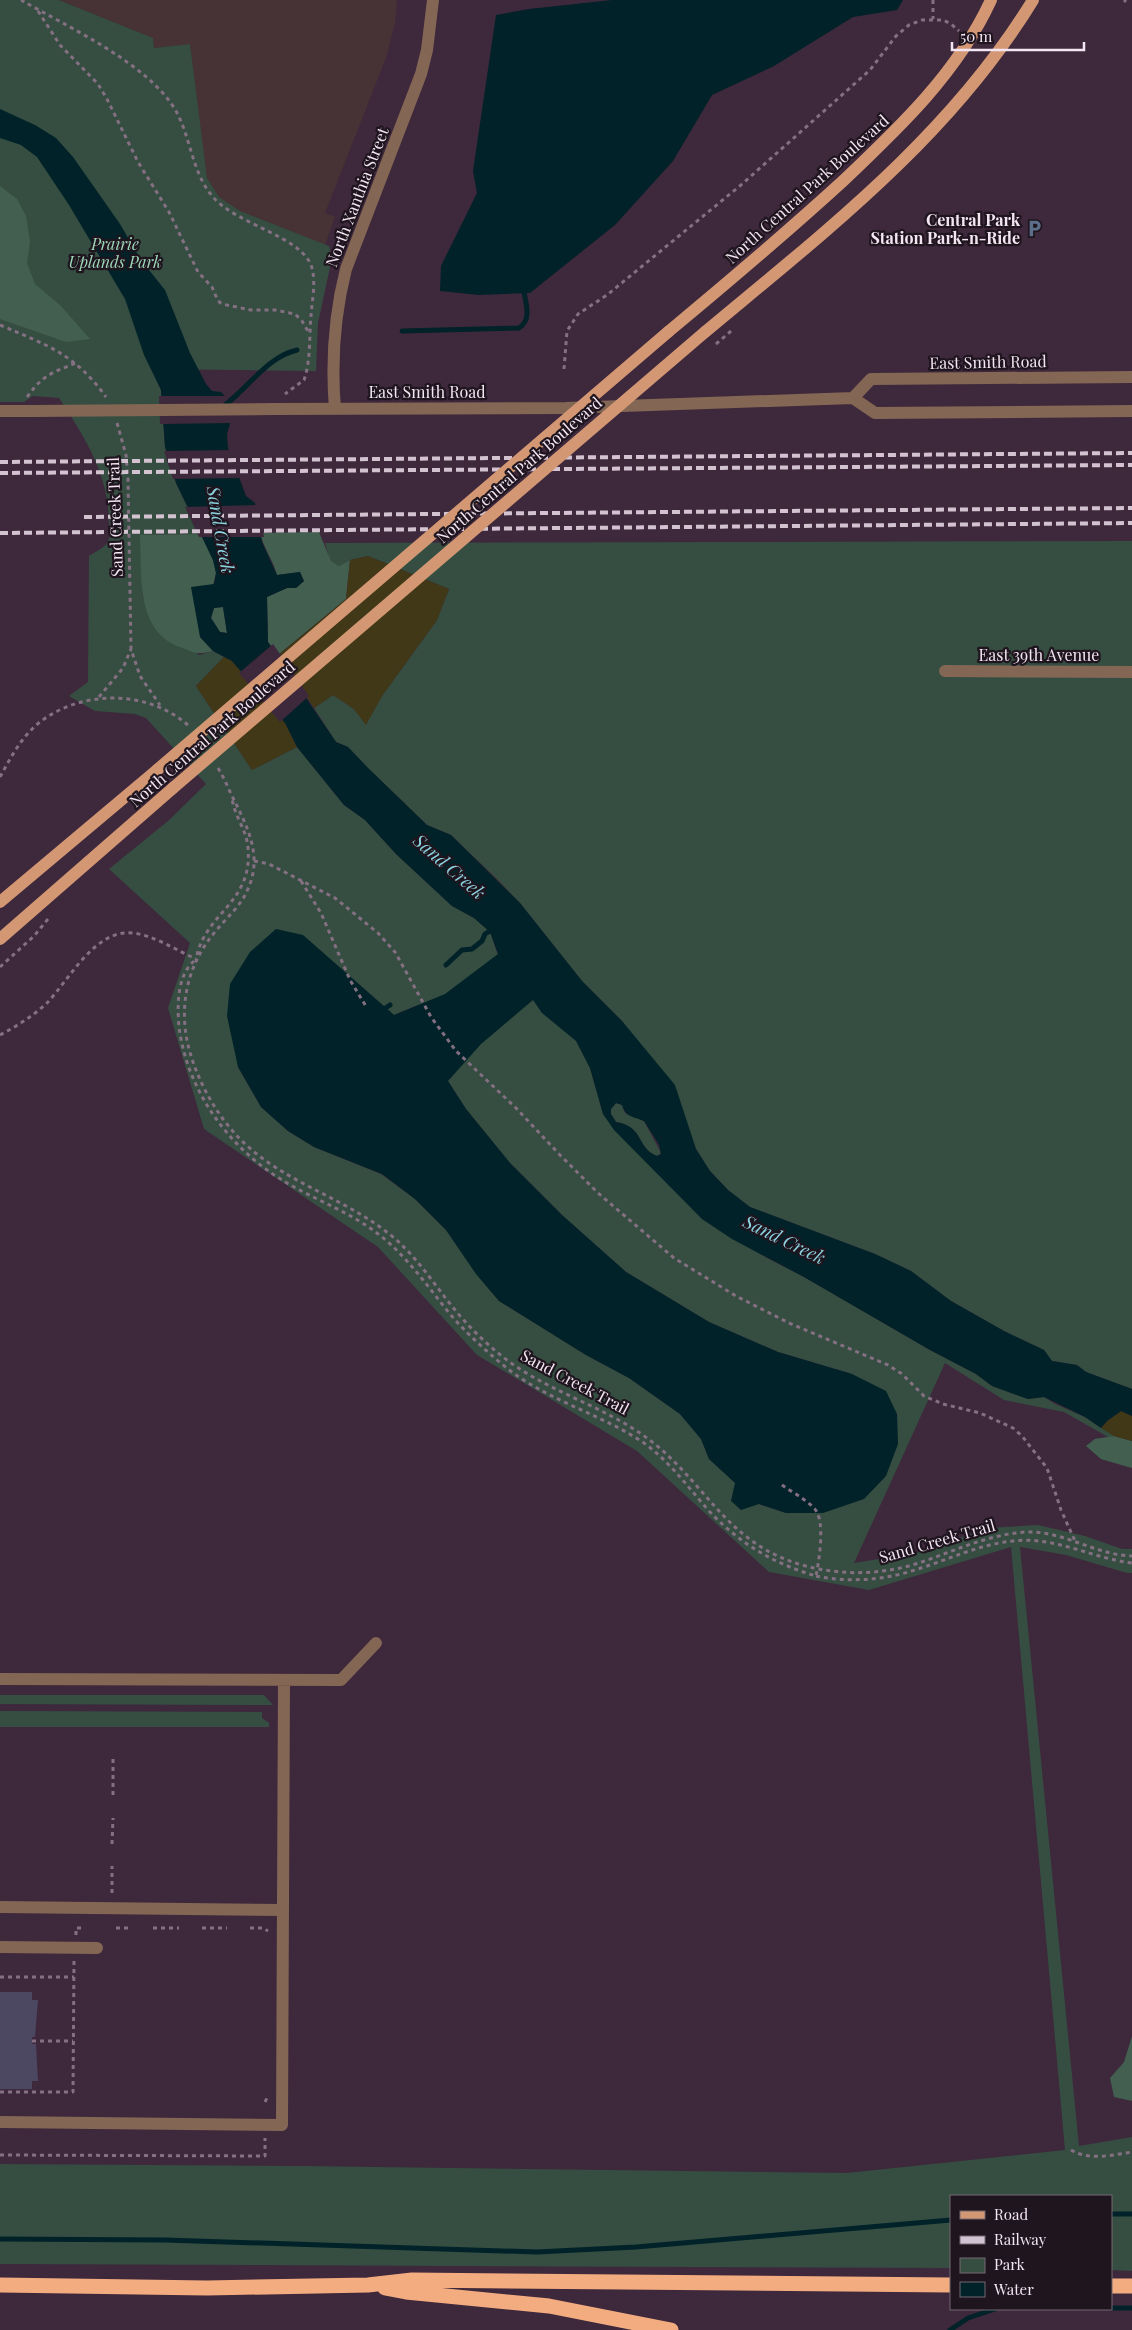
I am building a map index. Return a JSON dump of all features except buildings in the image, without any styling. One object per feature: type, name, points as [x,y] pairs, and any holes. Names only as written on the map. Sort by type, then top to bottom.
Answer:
[{"type":"highway","points":[[0,2285],[207,2288],[368,2285],[412,2280],[950,2285]]},
{"type":"highway","points":[[368,2285],[406,2292],[549,2306],[671,2330]]},
{"type":"highway","points":[[1112,2286],[1132,2286]]},
{"type":"main road","name":"North Central Park Boulevard","points":[[0,902],[668,332],[780,240],[889,138],[938,85],[955,62],[991,0]]},
{"type":"main road","name":"North Central Park Boulevard","points":[[0,939],[173,788],[705,332],[865,198],[932,133],[990,64],[1033,0]]},
{"type":"street","name":"North Xanthia Street","points":[[335,409],[332,366],[338,302],[346,269],[416,91],[427,50],[433,0]]},
{"type":"street","name":"East Smith Road","points":[[0,411],[28,406],[274,409],[566,408],[853,398],[871,380],[1132,377]]},
{"type":"street","points":[[853,398],[875,413],[1132,411]]},
{"type":"street","name":"East 39th Avenue","points":[[945,671],[1132,672]]},
{"type":"street","points":[[0,1679],[341,1680],[376,1642]]},
{"type":"street","points":[[0,2122],[282,2125],[284,1680]]},
{"type":"street","points":[[0,1907],[283,1910]]},
{"type":"street","points":[[0,1947],[97,1948]]},
{"type":"path","points":[[21,0],[120,57],[151,81],[176,112],[201,178],[213,198],[230,213],[288,242],[308,258],[314,278],[308,365],[304,380],[283,395]]},
{"type":"path","points":[[933,0],[933,19]]},
{"type":"path","points":[[36,9],[60,45],[98,84],[107,98],[138,162],[169,212],[198,272],[212,287],[218,300],[222,304],[251,310],[275,310],[295,314],[310,334]]},
{"type":"path","points":[[564,369],[567,330],[578,314],[607,295],[741,184],[870,70],[896,36],[909,25],[922,20],[933,19],[952,24],[962,33]]},
{"type":"path","points":[[0,326],[46,344],[76,363],[96,383],[107,399]]},
{"type":"path","points":[[28,406],[39,380],[76,363]]},
{"type":"path","name":"Sand Creek Trail","points":[[0,777],[24,738],[40,721],[62,709],[82,701],[99,698],[122,698],[160,706],[140,676],[131,649],[128,479],[123,440],[114,416]]},
{"type":"path","name":"Sand Creek Trail","points":[[99,698],[123,668],[131,649]]},
{"type":"path","points":[[232,794],[233,810],[244,833],[248,847],[246,874],[242,887],[234,901],[200,942],[196,959],[185,969],[180,990],[178,1019],[184,1053],[198,1089],[230,1137],[256,1163],[281,1180],[339,1208],[394,1246],[413,1266],[451,1315],[482,1347],[511,1371],[548,1393],[611,1423],[641,1441],[664,1460],[712,1514],[746,1545],[782,1565],[816,1576],[854,1580],[888,1577],[922,1568],[992,1544],[1032,1540],[1050,1541],[1113,1561],[1132,1563]]},
{"type":"path","name":"Sand Creek Trail","points":[[243,814],[253,842],[254,861],[248,889],[239,905],[212,935],[196,959],[185,995],[184,1013],[189,1048],[210,1098],[237,1136],[258,1155],[286,1176],[360,1213],[394,1237],[424,1269],[465,1322],[504,1358],[552,1388],[635,1429],[672,1459],[734,1527],[777,1556],[817,1568],[858,1573],[885,1571],[915,1564],[1000,1535],[1030,1532],[1075,1541],[1099,1551],[1132,1556]]},
{"type":"path","points":[[254,861],[270,864],[336,898],[378,933],[398,958],[426,1010],[456,1051],[494,1086],[559,1154],[634,1225],[690,1269],[736,1296],[789,1323],[888,1365],[902,1374],[924,1396],[980,1413],[1013,1428],[1030,1445],[1047,1468],[1061,1510],[1075,1541]]},
{"type":"path","points":[[299,879],[321,913],[350,980],[367,1008]]},
{"type":"path","points":[[0,1035],[22,1023],[47,1003],[97,945],[109,937],[120,933],[133,933],[196,959]]},
{"type":"path","points":[[0,967],[34,936]]},
{"type":"path","points":[[779,1483],[814,1509],[819,1517],[821,1525],[816,1576]]},
{"type":"path","points":[[112,1759],[113,1796]]},
{"type":"path","points":[[112,1844],[113,1818]]},
{"type":"path","points":[[112,1866],[112,1892]]},
{"type":"path","points":[[76,1935],[76,1928],[86,1928]]},
{"type":"path","points":[[116,1928],[131,1928]]},
{"type":"path","points":[[153,1928],[179,1928]]},
{"type":"path","points":[[202,1928],[227,1928]]},
{"type":"path","points":[[0,2092],[73,2092],[74,1958]]},
{"type":"path","points":[[0,1977],[74,1977]]},
{"type":"path","points":[[32,2041],[74,2041]]},
{"type":"path","points":[[0,2155],[265,2156],[265,2135]]},
{"type":"path","points":[[1071,2150],[1078,2154],[1107,2157],[1132,2152]]},
{"type":"shaded area","points":[[59,0],[397,0],[395,23],[386,58],[325,213],[335,217],[325,245],[228,205],[211,188],[203,167],[190,45],[154,48],[153,38]]},
{"type":"shaded area","points":[[0,186],[17,199],[26,216],[30,242],[27,263],[35,284],[61,306],[90,339],[66,342],[0,319]]},
{"type":"shaded area","points":[[319,532],[331,561],[339,566],[350,560],[346,599],[278,655],[268,642],[267,597],[287,588],[296,588],[304,581],[300,572],[277,575],[260,533]]},
{"type":"shaded area","points":[[201,534],[213,560],[216,573],[200,637],[213,651],[203,653],[193,652],[165,639],[155,628],[148,615],[142,583],[140,535]]},
{"type":"shaded area","points":[[223,607],[227,633],[220,632],[211,618],[214,608]]},
{"type":"shaded area","points":[[1114,1436],[1132,1441],[1132,1468],[1101,1459],[1086,1446],[1095,1439]]},
{"type":"shaded area","points":[[1132,2036],[1132,2101],[1114,2097],[1110,2078],[1124,2062]]},
{"type":"green space","name":"Prairie Uplands Park","points":[[0,0],[59,0],[153,38],[154,48],[190,44],[207,178],[219,197],[240,211],[329,246],[332,258],[318,323],[316,371],[152,369],[161,390],[165,447],[176,483],[201,534],[141,535],[143,598],[199,655],[213,651],[224,657],[196,686],[252,770],[297,747],[344,805],[365,820],[396,854],[452,906],[474,918],[490,932],[498,955],[561,1027],[576,1040],[590,1068],[603,1114],[702,1219],[767,1258],[976,1374],[992,1386],[1028,1399],[1044,1397],[1085,1417],[1114,1436],[1111,1437],[1132,1468],[1101,1459],[1086,1446],[1095,1439],[1108,1437],[1064,1412],[1004,1400],[945,1363],[854,1563],[916,1553],[988,1528],[1038,1525],[1085,1536],[1122,1549],[1132,1549],[1132,1573],[1127,1573],[1066,1555],[1020,1547],[1079,2146],[1132,2137],[1132,2271],[1112,2270],[1112,2195],[950,2195],[950,2268],[0,2264],[0,2164],[847,2173],[1065,2150],[1011,1547],[869,1590],[769,1572],[637,1451],[477,1355],[378,1247],[204,1129],[168,1008],[190,943],[109,869],[168,821],[206,784],[146,718],[135,714],[95,711],[69,696],[88,682],[89,556],[106,545],[109,539],[108,503],[99,471],[86,441],[59,398],[33,396],[24,402],[0,402]],"holes":[[[303,936],[394,1015],[418,1005],[448,1081],[466,1109],[510,1163],[562,1215],[626,1272],[709,1322],[778,1352],[852,1374],[786,1513],[759,1504],[709,1459],[701,1439],[680,1414],[629,1378],[586,1355],[499,1301],[476,1273],[446,1230],[415,1199],[381,1174],[314,1147],[288,1131],[261,1107],[238,1067]]]},
{"type":"green space","points":[[1132,541],[1132,1389],[1086,1372],[1077,1365],[1052,1361],[1044,1350],[1004,1331],[951,1301],[911,1271],[875,1254],[750,1207],[728,1190],[710,1171],[696,1149],[685,1119],[622,1021],[582,981],[520,903],[498,880],[451,835],[427,825],[348,747],[336,742],[314,708],[333,695],[354,709],[366,724],[382,696],[437,620],[449,589],[368,556],[350,560],[339,566],[330,561],[325,543]]},
{"type":"green space","points":[[616,1103],[622,1105],[625,1113],[644,1121],[661,1153],[657,1156],[650,1152],[632,1128],[616,1122],[611,1114],[611,1109]]},
{"type":"green space","points":[[0,1695],[264,1695],[273,1705],[0,1704]]},
{"type":"green space","points":[[0,1711],[262,1712],[262,1718],[269,1723],[269,1727],[0,1727]]},
{"type":"sand","points":[[368,556],[449,589],[437,620],[382,696],[366,725],[354,709],[333,695],[314,708],[278,655],[346,599],[350,560]]},
{"type":"sand","points":[[224,657],[232,661],[285,723],[297,747],[252,770],[196,686]]},
{"type":"sand","points":[[1121,1411],[1132,1416],[1132,1441],[1114,1436],[1101,1428]]},
{"type":"water","points":[[612,0],[903,0],[897,10],[853,17],[774,66],[712,95],[673,161],[615,225],[530,293],[479,295],[440,291],[441,266],[477,193],[473,171],[496,15],[529,9]]},
{"type":"water","name":"Sand Creek","points":[[0,109],[35,125],[56,138],[73,157],[120,224],[141,260],[165,290],[190,353],[206,384],[212,391],[221,392],[235,407],[227,434],[228,448],[246,496],[255,503],[262,542],[277,575],[300,572],[304,581],[296,588],[287,588],[267,597],[268,642],[336,742],[348,747],[427,825],[451,835],[520,903],[582,981],[622,1021],[675,1085],[696,1149],[710,1171],[728,1190],[750,1207],[875,1254],[911,1271],[951,1301],[1004,1331],[1044,1350],[1052,1361],[1077,1365],[1086,1372],[1132,1389],[1132,1416],[1121,1411],[1101,1428],[1085,1417],[1044,1397],[1028,1399],[992,1386],[976,1374],[930,1350],[804,1277],[732,1239],[702,1219],[614,1130],[603,1114],[590,1068],[576,1041],[542,1013],[533,1000],[481,1044],[448,1081],[466,1109],[510,1163],[562,1215],[626,1272],[709,1322],[778,1352],[852,1374],[886,1391],[897,1414],[898,1444],[886,1476],[864,1499],[823,1513],[786,1513],[759,1504],[741,1510],[731,1501],[735,1483],[709,1459],[701,1439],[680,1414],[629,1378],[586,1355],[499,1301],[476,1274],[446,1230],[415,1199],[382,1174],[314,1147],[288,1131],[261,1107],[238,1067],[227,1016],[230,984],[250,952],[276,929],[303,935],[394,1015],[445,994],[498,954],[490,932],[474,918],[452,906],[396,854],[365,820],[344,805],[297,747],[285,723],[232,661],[213,651],[200,637],[191,587],[214,584],[216,573],[213,560],[176,483],[165,447],[161,390],[144,355],[125,299],[69,205],[37,157],[21,145],[0,138]],"holes":[[[223,607],[227,633],[220,632],[211,618],[214,608]],[[616,1103],[622,1105],[628,1114],[644,1121],[659,1145],[661,1154],[657,1156],[650,1152],[632,1128],[616,1122],[611,1114],[611,1109]]]},
{"type":"pier","points":[[159,396],[228,396],[237,408],[233,423],[160,424]]},
{"type":"pier","points":[[232,450],[242,478],[173,479],[164,451]]},
{"type":"pier","points":[[258,505],[264,537],[199,537],[185,507]]},
{"type":"pier","points":[[273,644],[309,696],[280,722],[239,673]]},
{"type":"waterway","points":[[402,331],[519,328],[526,320],[527,315],[523,287]]},
{"type":"waterway","points":[[225,405],[276,359],[297,350]]},
{"type":"waterway","points":[[446,965],[462,950],[472,949],[482,941],[485,934],[493,929]]},
{"type":"waterway","points":[[381,1011],[390,1005]]},
{"type":"waterway","points":[[1112,2214],[1132,2214]]},
{"type":"waterway","points":[[0,2239],[165,2240],[537,2252],[636,2247],[950,2220]]},
{"type":"waterway","points":[[1112,2308],[1132,2308]]},
{"type":"waterway","points":[[950,2330],[968,2318],[992,2310]]},
{"type":"railway","points":[[0,462],[1132,453]]},
{"type":"railway","points":[[0,473],[1132,465]]},
{"type":"railway","points":[[84,517],[1132,508]]},
{"type":"railway","points":[[0,533],[1132,523]]},
{"type":"place","name":"Central Park Station Park-n-Ride","points":[[1034,229]]}]
